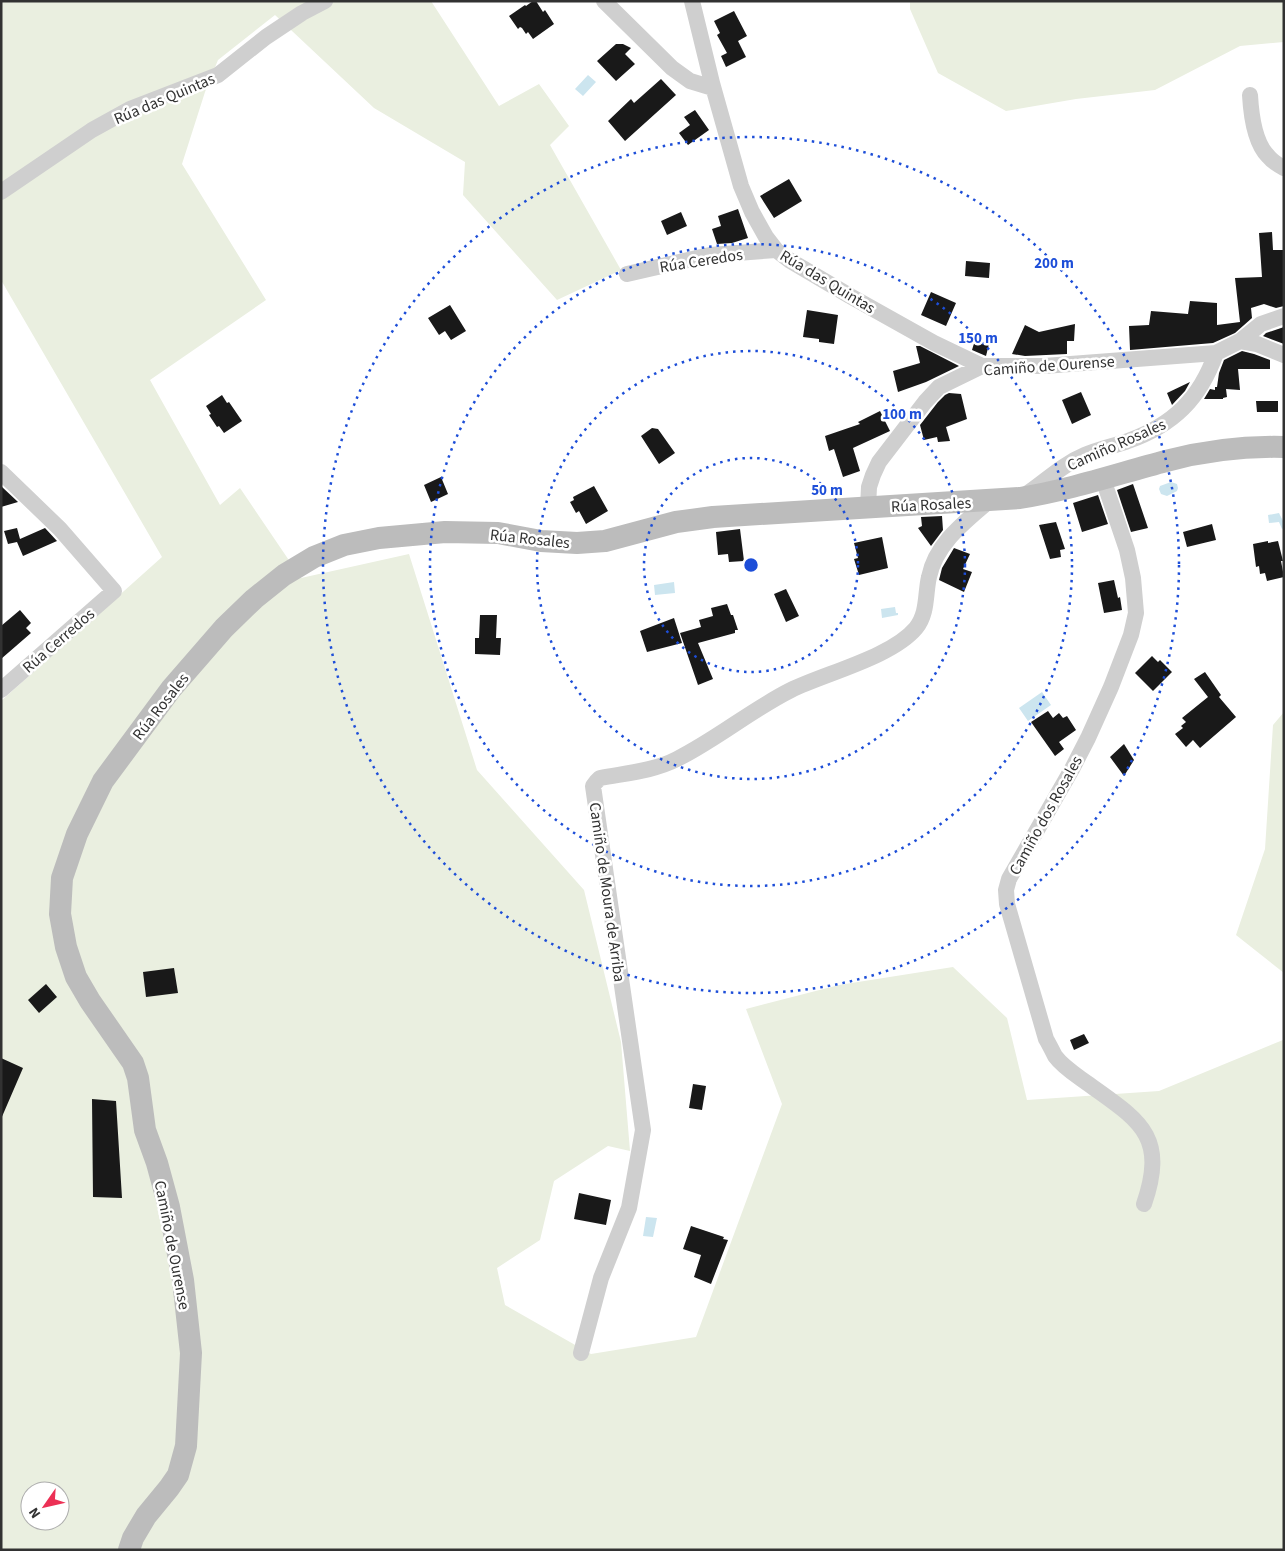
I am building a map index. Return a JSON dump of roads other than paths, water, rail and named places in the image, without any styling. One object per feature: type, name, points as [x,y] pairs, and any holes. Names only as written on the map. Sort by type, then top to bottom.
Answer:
[{"type":"street","name":"Rúa das Quintas","points":[[1,192],[92,130],[130,109],[218,75],[266,36],[325,1]]},
{"type":"street","points":[[604,1],[672,68],[690,81],[713,88]]},
{"type":"street","name":"Rúa das Quintas","points":[[692,1],[713,88],[741,186],[752,212],[766,237],[776,250],[789,260],[875,310],[934,343],[982,366]]},
{"type":"street","points":[[1250,95],[1257,138],[1267,156],[1284,168]]},
{"type":"street","name":"Rúa Ceredos","points":[[627,274],[710,255],[776,250]]},
{"type":"street","points":[[1216,353],[1240,341],[1261,324],[1284,316]]},
{"type":"street","points":[[1240,341],[1257,344],[1284,355]]},
{"type":"street","name":"Camiño de Ourense","points":[[868,507],[871,481],[879,462],[925,402],[939,387],[982,366],[1044,366],[1216,353]]},
{"type":"street","name":"Camiño Rosales","points":[[1020,498],[1051,475],[1083,456],[1141,436],[1158,429],[1171,420],[1189,403],[1202,385],[1216,353]]},
{"type":"street","name":"Rúa Rosales","points":[[90,1001],[76,977],[66,947],[60,914],[62,878],[77,834],[104,781],[171,689],[224,628],[254,599],[284,575],[314,557],[344,545],[379,538],[445,532],[498,533],[541,541],[577,543],[605,541],[676,522],[713,517],[1020,498],[1052,493],[1167,461],[1219,450],[1284,447]]},
{"type":"street","name":"Rúa Cerredos","points":[[1,472],[60,529],[114,591],[1,690]]},
{"type":"street","name":"Camiño dos Rosales","points":[[1103,479],[1129,559],[1133,578],[1136,613],[1131,636],[1111,688],[1088,738],[1009,879],[1006,890],[1007,904],[1046,1038],[1056,1056],[1071,1072],[1127,1112],[1141,1125],[1150,1145],[1153,1166],[1144,1204]]},
{"type":"street","name":"Camiño de Moura de Arriba","points":[[581,1352],[601,1278],[629,1208],[643,1130],[593,786],[600,778],[652,768],[677,759],[758,707],[792,689],[884,651],[907,636],[920,622],[925,609],[929,576],[945,542],[989,501]]},
{"type":"street","name":"Camiño de Ourense","points":[[90,1001],[133,1063],[138,1078],[145,1130],[157,1163],[169,1207],[184,1280],[191,1353],[186,1446],[178,1475],[146,1516],[133,1538],[129,1550]]},
{"type":"water","points":[[588,75],[596,82],[583,96],[575,89]]},
{"type":"water","points":[[1171,482],[1177,484],[1177,491],[1167,496],[1161,494],[1160,486]]},
{"type":"water","points":[[1279,513],[1284,523],[1284,528],[1282,529],[1279,522],[1269,523],[1268,515]]},
{"type":"water","points":[[674,582],[675,593],[655,595],[654,585]]},
{"type":"water","points":[[895,607],[898,615],[882,618],[881,609]]},
{"type":"water","points":[[1042,692],[1051,705],[1028,721],[1019,708]]},
{"type":"water","points":[[646,1217],[657,1218],[653,1237],[643,1236]]}]
